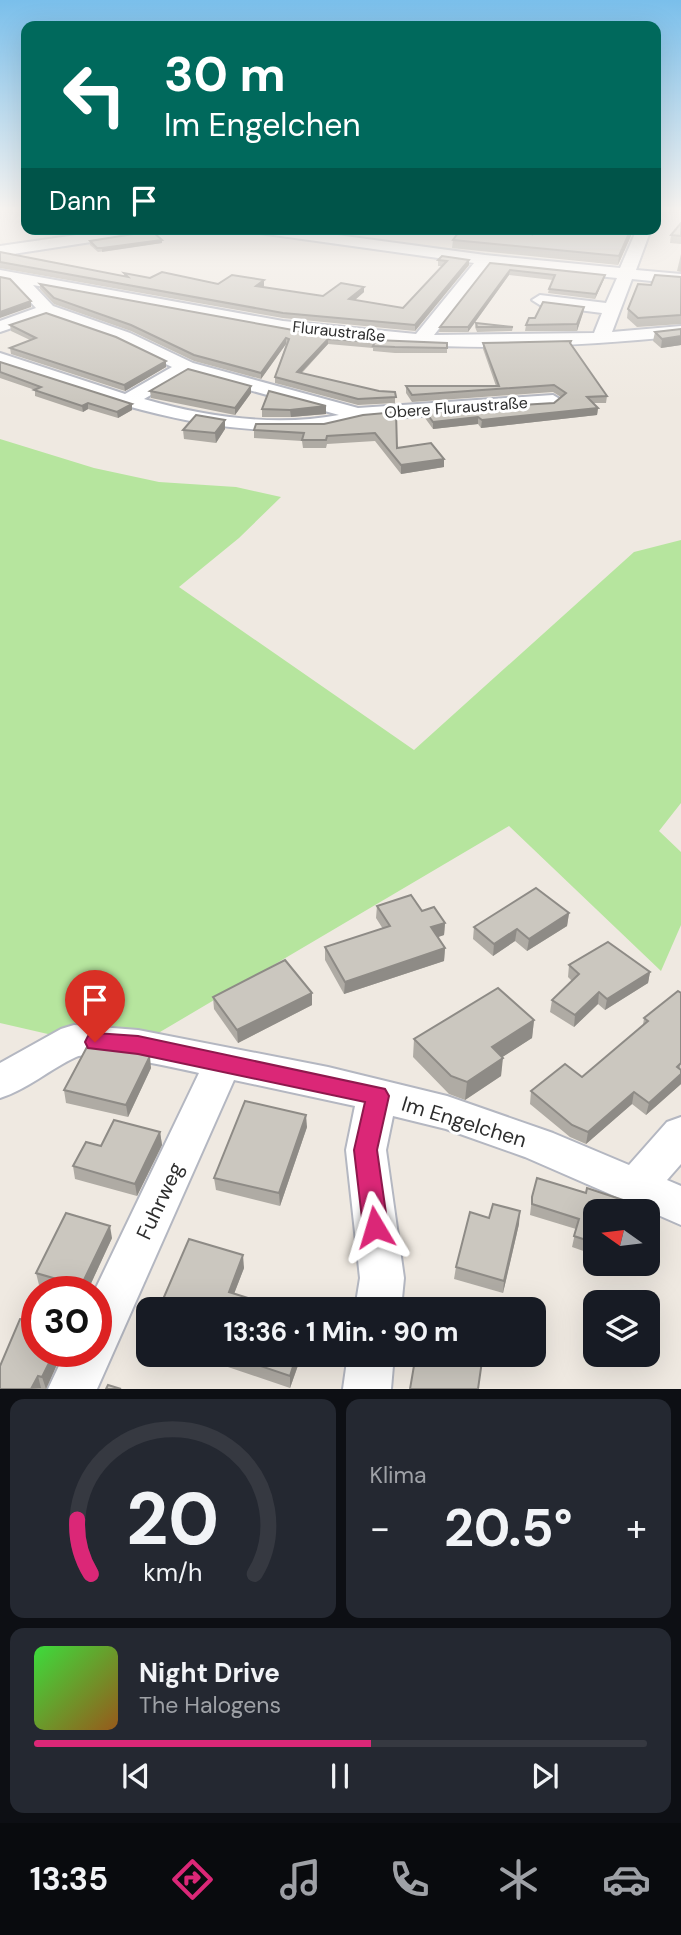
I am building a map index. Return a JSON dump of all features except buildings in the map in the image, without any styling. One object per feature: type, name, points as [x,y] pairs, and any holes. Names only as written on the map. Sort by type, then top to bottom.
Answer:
[{"type":"street","points":[[422,338],[475,272]]},
{"type":"street","points":[[614,272],[681,279]]},
{"type":"street","points":[[600,340],[627,273]]},
{"type":"street","name":"Fluraustraße","points":[[0,275],[284,326],[354,335],[509,343],[600,340],[681,331]]},
{"type":"street","name":"Obere Fluraustraße","points":[[23,278],[20,281],[47,310],[124,337],[186,367],[358,414],[553,401]]},
{"type":"street","points":[[540,300],[614,309]]},
{"type":"street","points":[[0,327],[47,310]]},
{"type":"street","name":"Obere Fluraustraße","points":[[0,359],[182,417],[287,426],[346,421],[358,414]]},
{"type":"street","points":[[127,401],[186,367]]},
{"type":"street","name":"Im Engelchen","points":[[0,1082],[74,1040],[138,1045],[222,1064],[328,1083],[447,1113],[539,1145],[681,1206]]},
{"type":"street","name":"Fuhrweg","points":[[112,1302],[222,1064]]},
{"type":"street","points":[[377,1096],[366,1150],[382,1278],[380,1297]]},
{"type":"street","points":[[636,1187],[681,1134]]},
{"type":"street","points":[[72,1389],[82,1367]]},
{"type":"street","points":[[367,1389],[370,1367]]},
{"type":"green space","points":[[0,439],[94,468],[159,482],[236,487],[281,497],[239,538],[179,587],[414,750],[634,552],[681,540],[681,803],[659,831],[681,852],[681,925],[661,971],[509,826],[138,1045],[74,1040],[0,1023]]},
{"type":"route","points":[[95,1042],[138,1045],[222,1064],[328,1083],[377,1096],[366,1150],[375,1227]]}]
